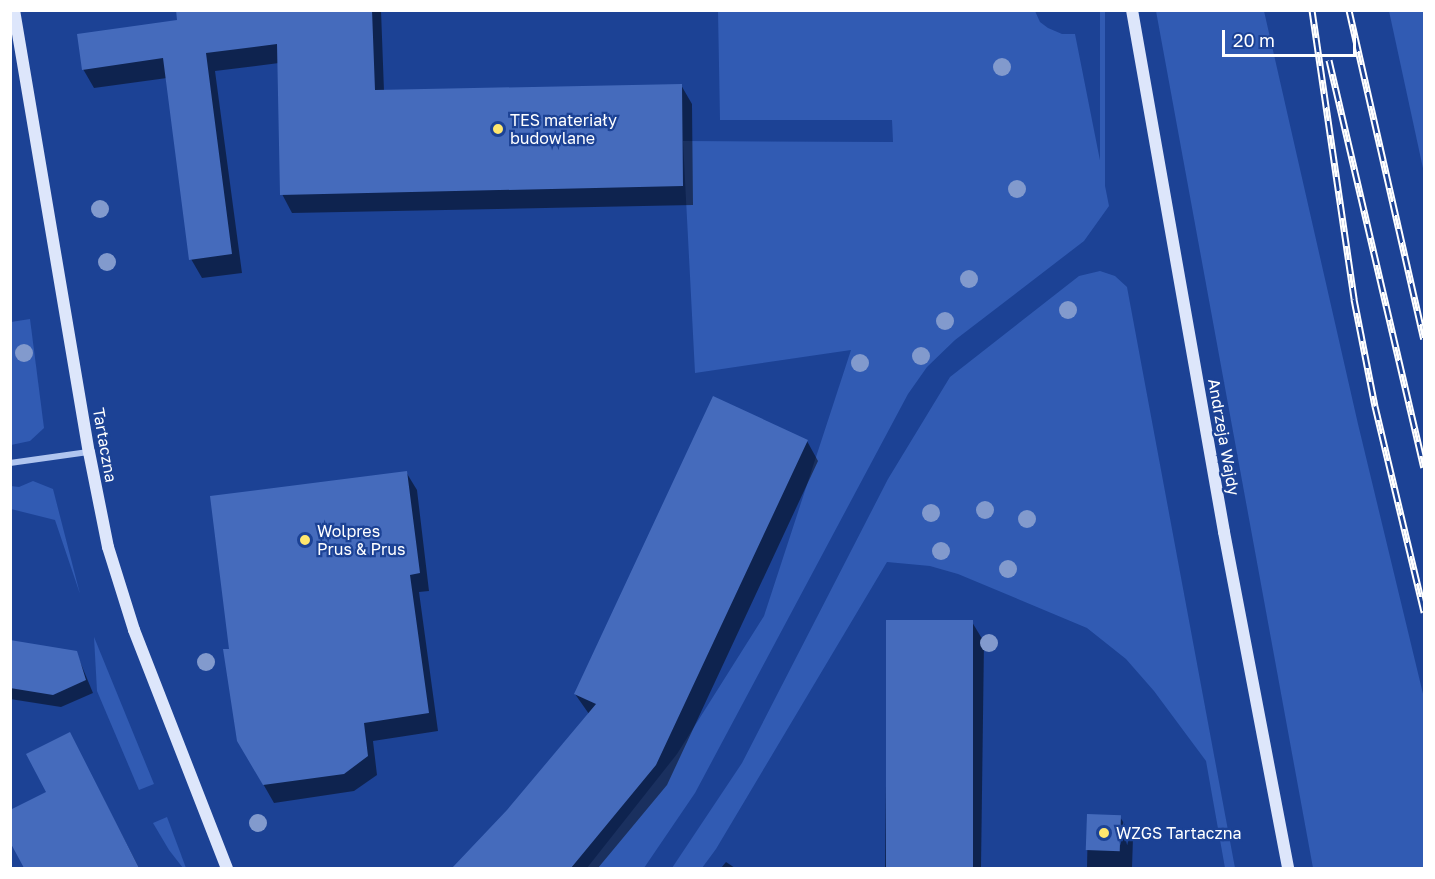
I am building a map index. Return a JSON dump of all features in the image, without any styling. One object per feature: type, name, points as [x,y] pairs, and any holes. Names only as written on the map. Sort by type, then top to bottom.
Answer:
[{"type":"street","name":"Tartaczna","points":[[14,10],[89,452],[108,547],[134,630],[227,868]]},
{"type":"street","name":"Andrzeja Wajdy","points":[[1132,10],[1224,532],[1288,868]]},
{"type":"street","points":[[10,463],[89,452]]},
{"type":"shaded area","points":[[718,11],[1035,11],[1040,22],[1048,28],[1062,34],[1075,34],[1109,206],[1084,241],[955,340],[927,367],[908,394],[695,793],[644,868],[587,868],[677,754],[764,616],[851,350],[695,373],[683,141],[893,142],[892,120],[720,120]]},
{"type":"shaded area","points":[[1100,11],[1105,11],[1105,190],[1100,190]]},
{"type":"shaded area","points":[[1156,11],[1264,11],[1358,424],[1424,698],[1424,868],[1313,868]]},
{"type":"shaded area","points":[[1389,11],[1424,11],[1424,173]]},
{"type":"shaded area","points":[[1100,271],[1115,276],[1127,287],[1235,868],[1225,868],[1206,761],[1154,691],[1126,659],[1087,628],[958,574],[930,566],[887,562],[716,849],[702,868],[672,868],[742,763],[888,479],[950,377],[1079,276]]},
{"type":"shaded area","points":[[30,319],[44,428],[30,441],[11,445],[11,322]]},
{"type":"shaded area","points":[[33,481],[53,489],[80,594],[55,520],[11,509],[11,486],[19,487]]},
{"type":"shaded area","points":[[94,637],[154,784],[139,790],[97,691]]},
{"type":"shaded area","points":[[167,817],[186,868],[183,868],[169,850],[153,823]]},
{"type":"building","points":[[176,10],[372,10],[375,90],[682,84],[683,186],[280,195],[277,44],[206,53],[232,254],[189,260],[163,58],[82,70],[77,34],[177,20]]},
{"type":"building","points":[[713,396],[808,440],[656,765],[571,868],[452,868],[507,810],[596,704],[574,694]]},
{"type":"building","points":[[407,471],[420,573],[410,575],[429,713],[364,723],[368,756],[344,774],[263,785],[237,741],[223,649],[229,649],[210,496]]},
{"type":"building","points":[[886,620],[973,620],[973,868],[886,868]]},
{"type":"building","points":[[10,640],[77,651],[86,680],[53,695],[10,688]]},
{"type":"building","points":[[70,732],[139,868],[24,868],[10,842],[10,810],[46,792],[26,754]]},
{"type":"building","name":"WZGS Tartaczna","points":[[1087,814],[1121,815],[1120,851],[1086,850]]},
{"type":"railway","points":[[1312,10],[1354,299],[1375,406],[1424,612]]},
{"type":"railway","points":[[1349,10],[1424,339]]},
{"type":"railway","points":[[1329,60],[1424,467]]},
{"type":"place","name":"TES materiały budowlane","points":[[498,129]]},
{"type":"place","name":"Wolpres Prus & Prus","points":[[305,540]]},
{"type":"place","name":"WZGS Tartaczna","points":[[1104,833]]}]
